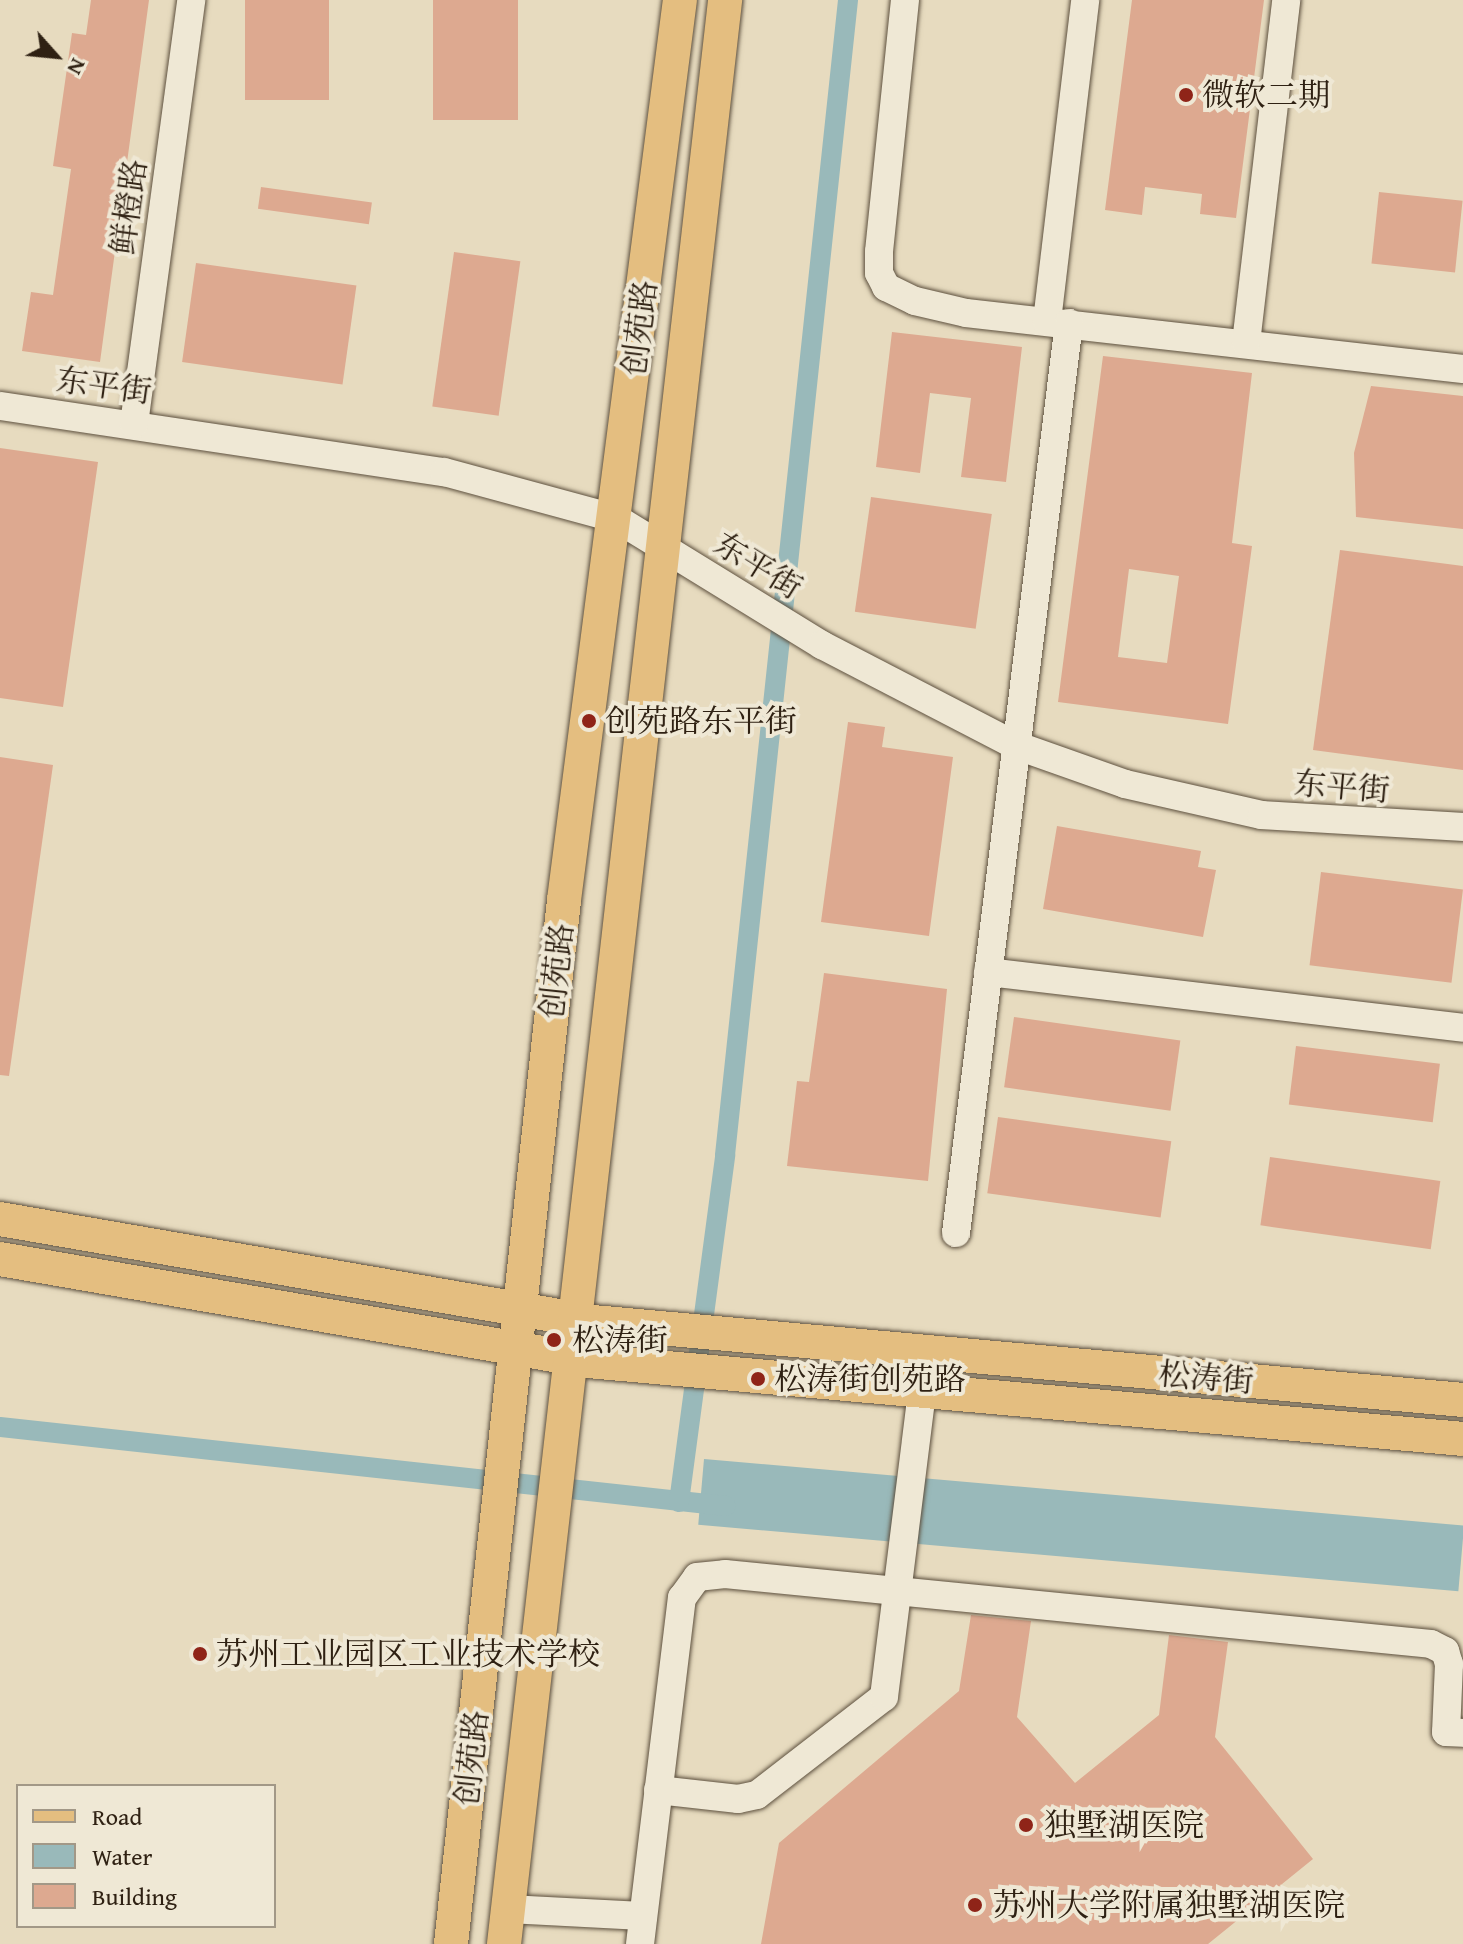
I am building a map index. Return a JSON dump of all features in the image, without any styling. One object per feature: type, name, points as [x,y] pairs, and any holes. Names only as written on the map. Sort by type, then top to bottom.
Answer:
[{"type":"main road","name":"创苑路","points":[[451,1944],[500,1526],[564,900],[617,519],[680,0]]},
{"type":"main road","name":"创苑路","points":[[504,1944],[660,545],[725,0]]},
{"type":"main road","name":"松涛街","points":[[0,1219],[573,1319],[1463,1400]]},
{"type":"main road","name":"松涛街","points":[[0,1259],[568,1357],[1463,1439]]},
{"type":"street","name":"鲜橙路","points":[[134,424],[191,0]]},
{"type":"street","points":[[905,0],[879,273],[886,287],[915,301],[966,313],[1463,369]]},
{"type":"street","points":[[956,1233],[1015,745],[1058,322],[1085,0]]},
{"type":"street","points":[[1246,343],[1286,0]]},
{"type":"street","name":"东平街","points":[[0,406],[444,472],[617,519],[822,645],[1015,745],[1125,784],[1262,815],[1463,827]]},
{"type":"street","points":[[988,972],[1463,1028]]},
{"type":"street","points":[[658,1790],[738,1799],[757,1795],[884,1697],[922,1391]]},
{"type":"street","points":[[508,1909],[582,1913],[642,1930],[682,1598],[697,1577],[725,1574],[1431,1644],[1445,1651],[1449,1664],[1446,1732],[1463,1733]]},
{"type":"water","points":[[704,1459],[1463,1525],[1458,1591],[698,1525]]},
{"type":"building","points":[[91,0],[149,0],[100,362],[22,351],[31,292],[53,295],[71,169],[53,166],[72,33],[86,35]]},
{"type":"building","points":[[245,0],[329,0],[329,100],[245,100]]},
{"type":"building","points":[[433,0],[518,0],[518,120],[433,120]]},
{"type":"building","name":"微软二期","points":[[1132,0],[1264,0],[1236,218],[1200,214],[1202,194],[1145,187],[1142,215],[1105,210]]},
{"type":"building","points":[[261,187],[372,203],[369,224],[258,209]]},
{"type":"building","points":[[1379,192],[1463,201],[1455,272],[1371,264]]},
{"type":"building","points":[[454,252],[520,261],[499,416],[432,406]]},
{"type":"building","points":[[196,263],[356,286],[343,385],[182,362]]},
{"type":"building","points":[[892,332],[1022,347],[1006,482],[961,477],[971,398],[930,393],[920,473],[876,467]]},
{"type":"building","points":[[1103,356],[1252,373],[1232,543],[1252,546],[1228,724],[1058,702]],"holes":[[[1129,569],[1179,576],[1167,663],[1118,657]]]},
{"type":"building","points":[[1371,386],[1463,396],[1463,529],[1356,517],[1354,453]]},
{"type":"building","points":[[0,448],[98,462],[63,707],[0,698]]},
{"type":"building","points":[[871,497],[992,514],[976,629],[855,612]]},
{"type":"building","points":[[1340,550],[1463,566],[1463,770],[1313,750]]},
{"type":"building","points":[[848,722],[885,727],[882,747],[953,757],[929,936],[821,922]]},
{"type":"building","points":[[0,757],[53,765],[9,1076],[0,1075]]},
{"type":"building","points":[[1057,826],[1201,851],[1198,867],[1216,870],[1203,937],[1043,909]]},
{"type":"building","points":[[1321,872],[1463,889],[1451,983],[1310,965]]},
{"type":"building","points":[[824,973],[947,989],[928,1181],[787,1166],[797,1081],[809,1082]]},
{"type":"building","points":[[1014,1017],[1180,1040],[1170,1111],[1004,1087]]},
{"type":"building","points":[[1296,1046],[1440,1064],[1433,1122],[1289,1105]]},
{"type":"building","points":[[998,1117],[1171,1141],[1161,1218],[987,1193]]},
{"type":"building","points":[[1270,1157],[1440,1181],[1431,1249],[1260,1225]]},
{"type":"building","points":[[971,1615],[1031,1621],[1017,1717],[1075,1783],[1159,1715],[1169,1635],[1228,1642],[1215,1737],[1313,1859],[1208,1944],[761,1944],[779,1843],[959,1691]]},
{"type":"waterway","points":[[679,1502],[725,1155],[848,0]]},
{"type":"waterway","points":[[0,1427],[726,1506]]},
{"type":"place","name":"微软二期","points":[[1186,95]]},
{"type":"place","name":"创苑路东平街","points":[[589,721]]},
{"type":"place","name":"松涛街","points":[[554,1340]]},
{"type":"place","name":"松涛街创苑路","points":[[758,1379]]},
{"type":"place","name":"苏州工业园区工业技术学校","points":[[200,1654]]},
{"type":"place","name":"独墅湖医院","points":[[1026,1825]]},
{"type":"place","name":"苏州大学附属独墅湖医院","points":[[975,1905]]}]
